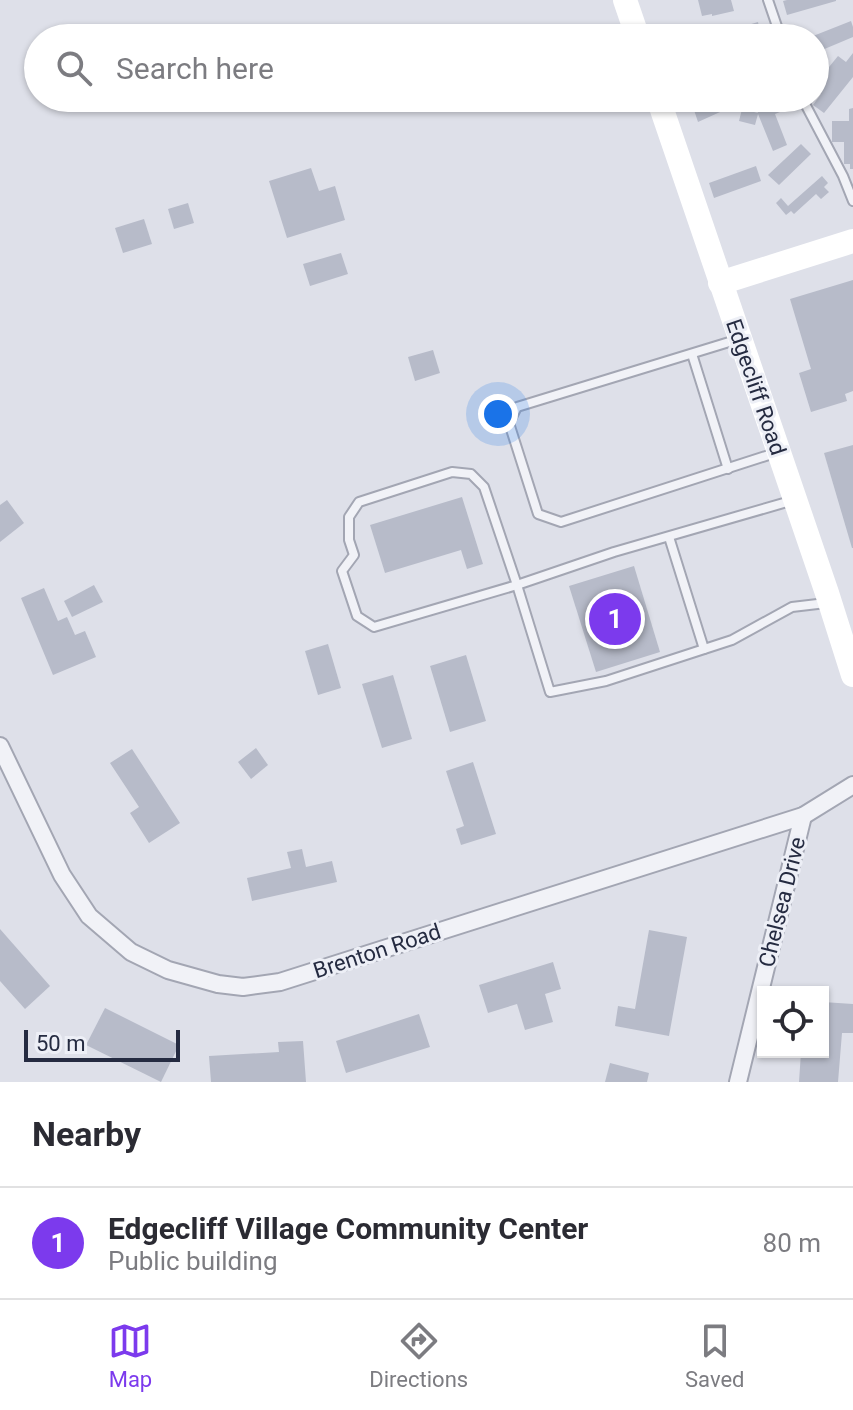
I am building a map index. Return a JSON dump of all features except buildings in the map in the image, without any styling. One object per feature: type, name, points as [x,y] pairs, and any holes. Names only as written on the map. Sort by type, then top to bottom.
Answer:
[{"type":"street","points":[[625,0],[633,24]]},
{"type":"street","name":"Edgecliff Road","points":[[663,112],[853,675]]},
{"type":"street","points":[[720,283],[853,241]]},
{"type":"street","name":"Brenton Road","points":[[0,746],[62,875],[89,916],[131,952],[168,970],[218,984],[243,987],[280,982],[803,816],[853,785]]},
{"type":"street","name":"Chelsea Drive","points":[[738,1082],[803,816]]},
{"type":"lane","points":[[768,0],[776,24]]},
{"type":"lane","points":[[809,112],[853,201]]},
{"type":"lane","points":[[739,339],[517,407],[509,423],[538,514],[561,522],[779,452]]},
{"type":"lane","points":[[692,354],[728,469]]},
{"type":"lane","points":[[795,499],[614,552],[517,585],[374,627],[357,616],[342,571],[354,555],[349,540],[349,517],[359,502],[452,472],[471,474],[484,487],[517,585],[550,692],[606,681],[732,640],[792,607],[830,603]]},
{"type":"lane","points":[[669,537],[704,649]]},
{"type":"place","name":"Edgecliff Village Community Center","points":[[615,619]]}]
